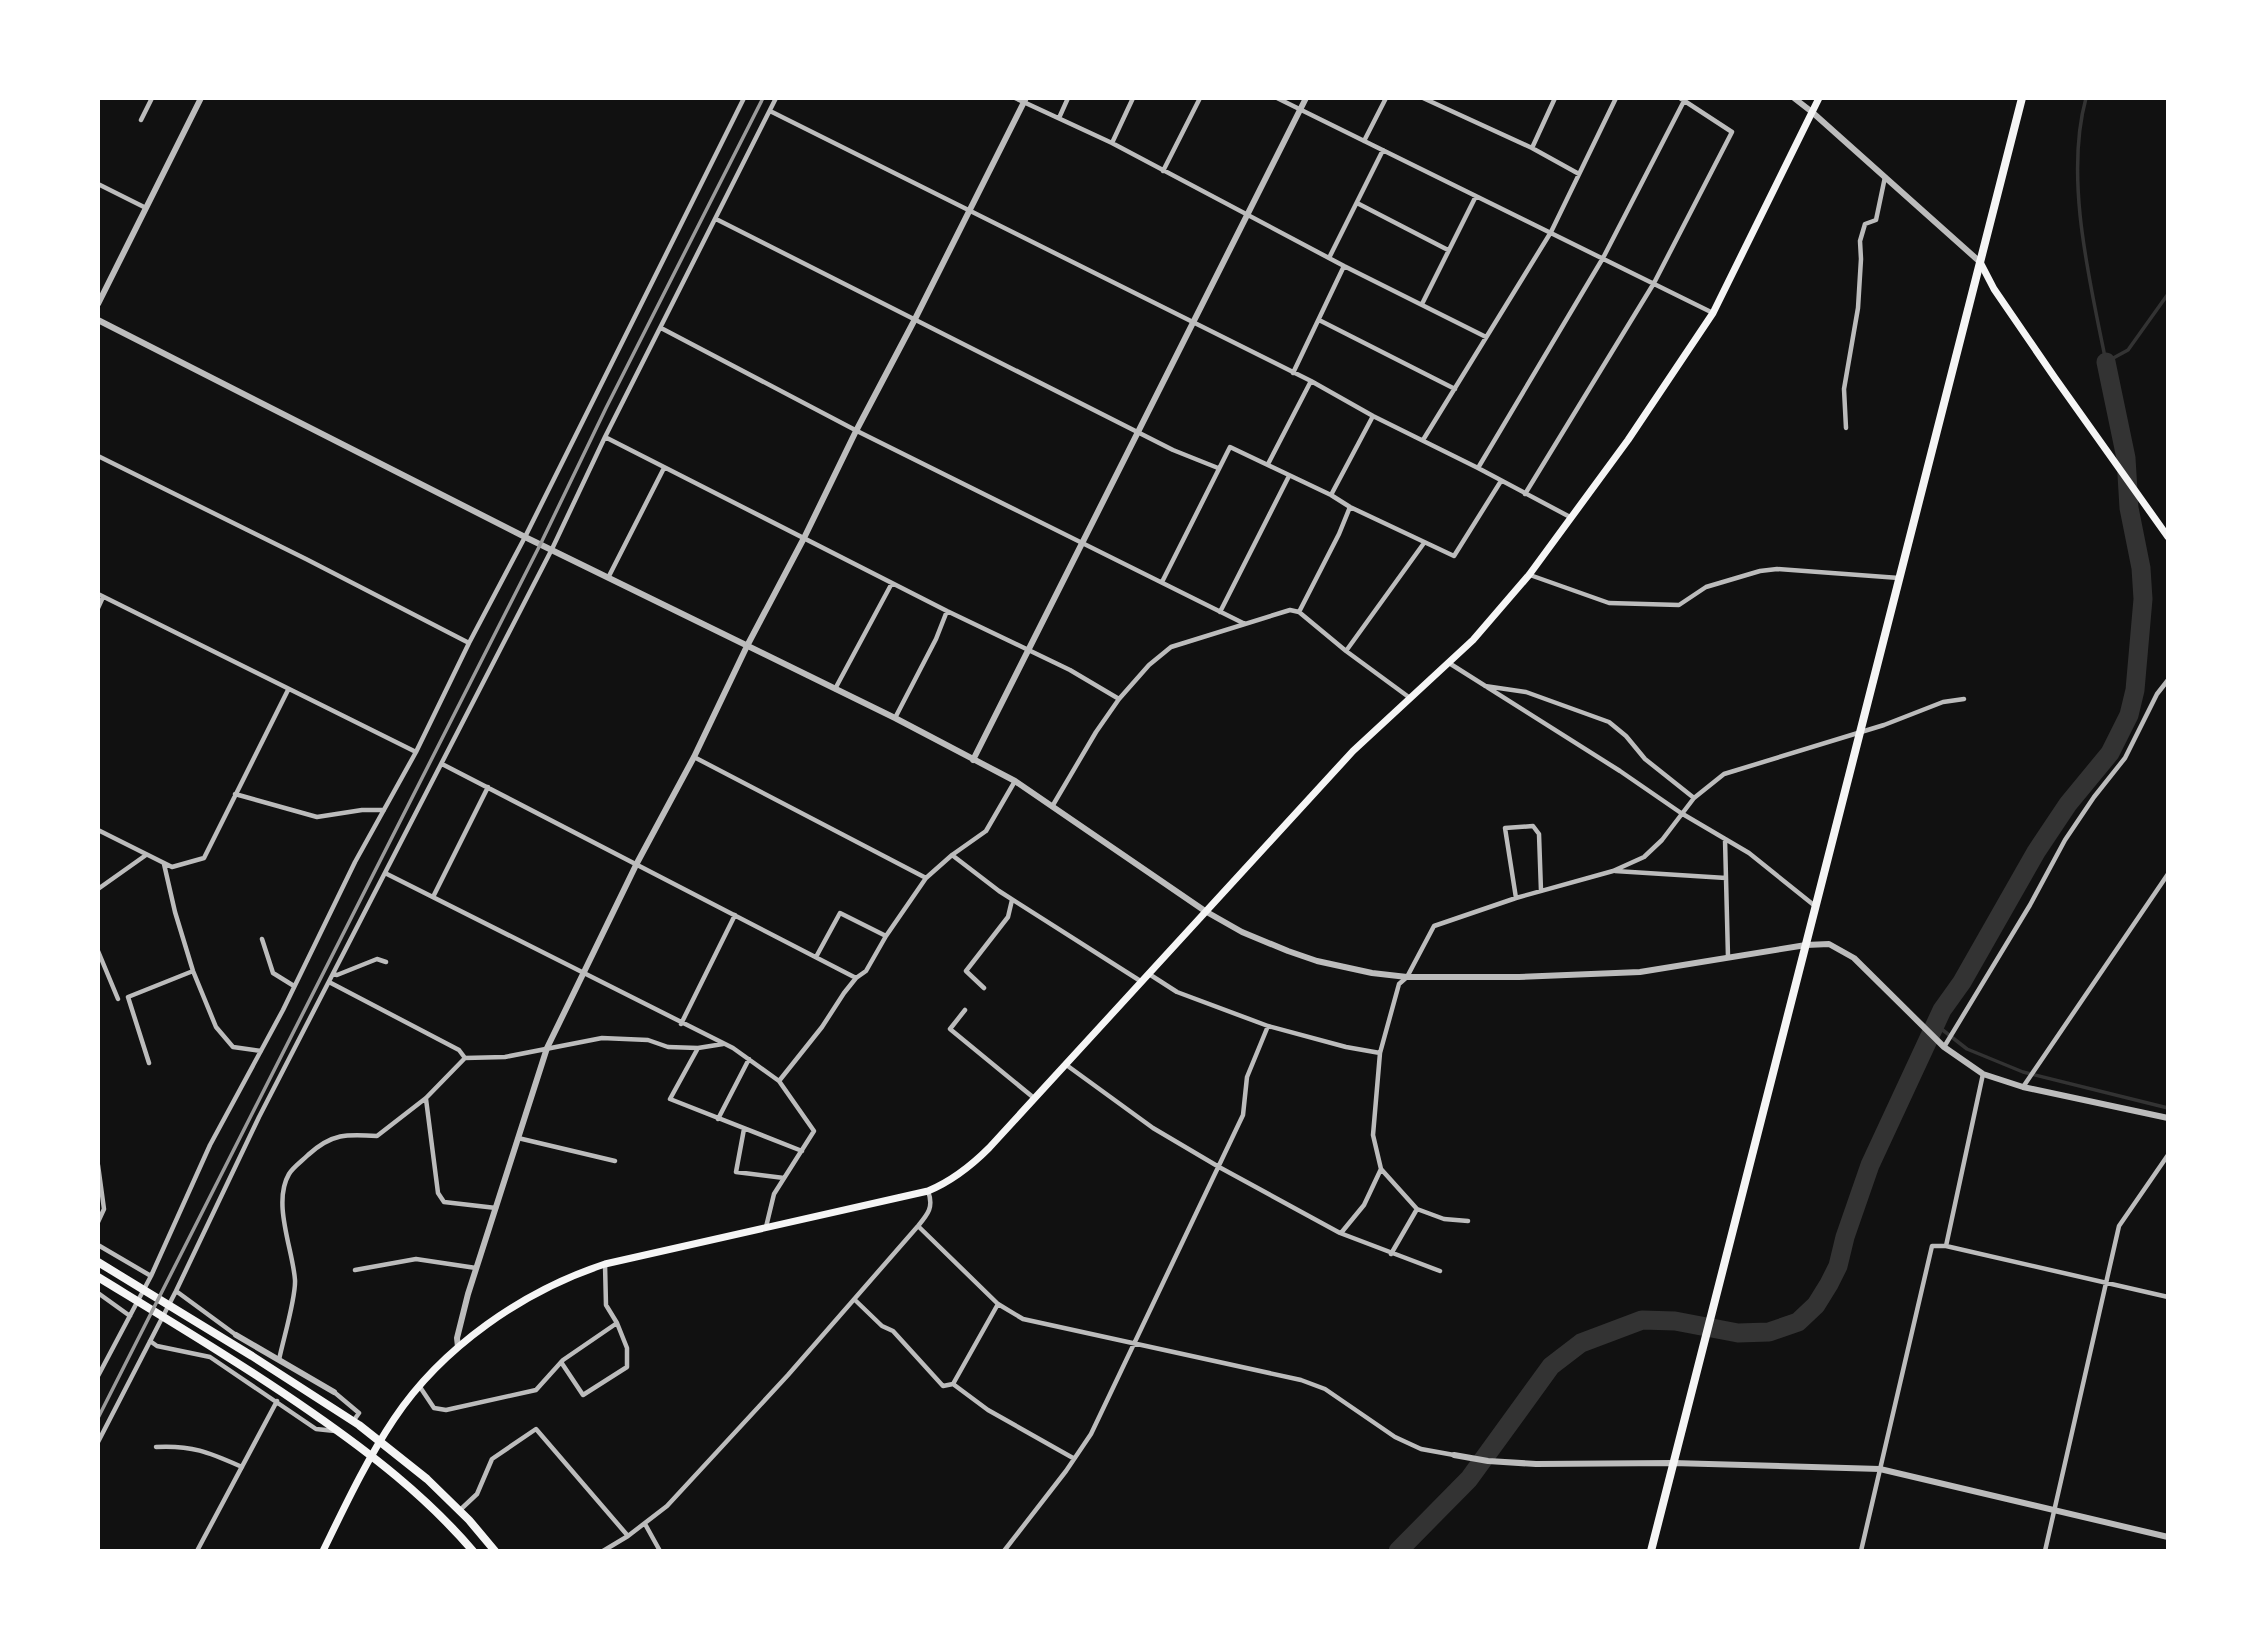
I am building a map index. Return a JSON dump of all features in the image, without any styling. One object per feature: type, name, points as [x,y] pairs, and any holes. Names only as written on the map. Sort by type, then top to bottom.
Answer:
[{"type":"highway","points":[[1651,1551],[2022,98]]},
{"type":"highway","points":[[98,1262],[353,1421],[427,1479],[495,1551]]},
{"type":"highway","points":[[98,1277],[246,1367],[340,1432],[416,1492],[473,1551]]},
{"type":"main road","points":[[323,1551],[371,1455],[401,1409],[458,1347],[538,1293],[606,1264],[928,1191],[967,1169],[989,1148],[1353,751],[1449,663],[1500,611],[1529,575],[1672,377],[1713,313],[1819,98]]},
{"type":"main road","points":[[1980,262],[1994,289],[2168,537]]},
{"type":"street","points":[[141,120],[152,98]]},
{"type":"street","points":[[98,304],[201,98]]},
{"type":"street","points":[[98,1376],[151,1276],[210,1145],[261,1051],[355,862],[416,752],[468,643],[525,537],[744,98]]},
{"type":"street","points":[[98,1442],[176,1291],[259,1117],[552,550],[605,437],[776,98]]},
{"type":"street","points":[[1015,98],[1025,100],[1112,142],[1344,266],[1486,337]]},
{"type":"street","points":[[1059,118],[1068,98]]},
{"type":"street","points":[[1112,142],[1133,98]]},
{"type":"street","points":[[1163,171],[1200,98]]},
{"type":"street","points":[[1277,98],[1713,313]]},
{"type":"street","points":[[974,760],[1306,98]]},
{"type":"street","points":[[1364,141],[1386,98]]},
{"type":"street","points":[[1423,98],[1532,148],[1579,174]]},
{"type":"street","points":[[1532,148],[1555,98]]},
{"type":"street","points":[[1423,440],[1551,232],[1616,98]]},
{"type":"street","points":[[1794,98],[1980,262]]},
{"type":"street","points":[[1478,468],[1603,258],[1682,99],[1732,132],[1654,283],[1525,494]]},
{"type":"street","points":[[458,1347],[457,1338],[476,1268],[547,1048],[637,863],[694,758],[747,646],[1025,100]]},
{"type":"street","points":[[770,111],[1311,381],[1571,518]]},
{"type":"street","points":[[1329,258],[1383,150]]},
{"type":"street","points":[[1846,428],[1844,389],[1858,308],[1860,241],[1865,225],[1876,220],[1885,177]]},
{"type":"street","points":[[98,184],[146,208]]},
{"type":"street","points":[[1422,304],[1476,196]]},
{"type":"street","points":[[1357,203],[1448,250]]},
{"type":"street","points":[[716,219],[914,321],[1138,432],[1218,468]]},
{"type":"street","points":[[1293,373],[1344,266]]},
{"type":"street","points":[[98,320],[525,537],[610,576],[895,718],[1015,781],[1054,805],[1205,911],[1242,932],[1317,961],[1372,973],[1407,977],[1519,977],[1640,972],[1806,945],[1829,944],[1854,958],[1944,1047],[1983,1074],[2023,1087],[2168,1118]]},
{"type":"street","points":[[1319,320],[1455,390]]},
{"type":"street","points":[[661,328],[856,431],[1245,624]]},
{"type":"street","points":[[1268,464],[1311,381]]},
{"type":"street","points":[[1331,495],[1373,416]]},
{"type":"street","points":[[605,437],[947,611],[1070,670],[1119,699]]},
{"type":"street","points":[[1162,582],[1230,447],[1454,556],[1501,481]]},
{"type":"street","points":[[98,456],[468,643]]},
{"type":"street","points":[[610,576],[664,467]]},
{"type":"street","points":[[1220,612],[1289,476]]},
{"type":"street","points":[[1299,612],[1350,507]]},
{"type":"street","points":[[1346,651],[1424,543]]},
{"type":"street","points":[[1529,575],[1609,603],[1679,605],[1706,587],[1760,571],[1777,569],[1899,578]]},
{"type":"street","points":[[835,689],[892,583]]},
{"type":"street","points":[[98,608],[101,596],[416,752]]},
{"type":"street","points":[[1054,805],[1096,732],[1119,699],[1149,664],[1171,648],[1290,610],[1299,612],[1410,698]]},
{"type":"street","points":[[895,718],[936,639],[947,611]]},
{"type":"street","points":[[1449,663],[1620,771],[1681,813],[1749,853],[1815,907]]},
{"type":"street","points":[[1944,1047],[2030,905],[2065,840],[2125,758],[2139,726],[2168,680]]},
{"type":"street","points":[[1482,686],[1526,692],[1609,722],[1626,736],[1645,759],[1694,798]]},
{"type":"street","points":[[98,830],[172,867],[204,858],[288,690]]},
{"type":"street","points":[[1468,1221],[1444,1219],[1417,1209],[1381,1169],[1373,1135],[1380,1053],[1399,984],[1407,977],[1434,926],[1516,898],[1613,871],[1644,857],[1694,798],[1724,774],[1884,726],[1943,702],[1965,699]]},
{"type":"street","points":[[694,758],[926,878]]},
{"type":"street","points":[[442,764],[856,978]]},
{"type":"street","points":[[779,1081],[822,1027],[856,978],[866,971],[886,936],[926,878],[951,855],[986,831],[1015,781]]},
{"type":"street","points":[[432,897],[488,787]]},
{"type":"street","points":[[235,794],[317,817],[362,810],[384,810]]},
{"type":"street","points":[[1516,898],[1505,828],[1533,826],[1539,834],[1541,891]]},
{"type":"street","points":[[1726,838],[1728,957]]},
{"type":"street","points":[[98,888],[146,855]]},
{"type":"street","points":[[951,855],[1012,900],[1142,982]]},
{"type":"street","points":[[164,864],[193,971],[216,1027],[233,1047],[261,1051]]},
{"type":"street","points":[[1613,871],[1726,878]]},
{"type":"street","points":[[385,873],[723,1044],[779,1081],[814,1131],[774,1195],[766,1228]]},
{"type":"street","points":[[2023,1087],[2168,874]]},
{"type":"street","points":[[984,988],[966,971],[1008,917],[1012,900]]},
{"type":"street","points":[[816,957],[840,913],[886,936]]},
{"type":"street","points":[[681,1024],[735,915]]},
{"type":"street","points":[[262,939],[273,972],[294,986]]},
{"type":"street","points":[[98,951],[118,999]]},
{"type":"street","points":[[333,974],[337,975],[377,959],[386,962]]},
{"type":"street","points":[[149,1063],[128,997],[193,971]]},
{"type":"street","points":[[1149,974],[1177,992],[1268,1026],[1346,1047],[1380,1053]]},
{"type":"street","points":[[329,982],[459,1050],[465,1058]]},
{"type":"street","points":[[965,1010],[950,1029],[1034,1098]]},
{"type":"street","points":[[1004,1551],[1091,1434],[1243,1115],[1247,1077],[1268,1026]]},
{"type":"street","points":[[279,1360],[295,1282],[284,1218],[283,1194],[289,1174],[312,1152],[334,1137],[344,1134],[377,1136],[426,1098],[465,1058],[505,1057],[602,1038],[648,1040],[668,1047],[698,1048],[723,1044]]},
{"type":"street","points":[[698,1048],[670,1099],[802,1151]]},
{"type":"street","points":[[718,1119],[749,1059]]},
{"type":"street","points":[[1065,1064],[1153,1128],[1220,1167],[1340,1233],[1440,1271]]},
{"type":"street","points":[[1946,1246],[1983,1074]]},
{"type":"street","points":[[426,1098],[438,1193],[444,1202],[496,1208]]},
{"type":"street","points":[[744,1129],[736,1172],[784,1178]]},
{"type":"street","points":[[518,1138],[615,1161]]},
{"type":"street","points":[[2045,1551],[2119,1226],[2168,1155]]},
{"type":"street","points":[[98,1165],[104,1209],[98,1222]]},
{"type":"street","points":[[1340,1233],[1364,1205],[1381,1169]]},
{"type":"street","points":[[603,1551],[645,1524],[698,1474],[919,1226],[929,1213],[932,1203],[928,1191]]},
{"type":"street","points":[[1391,1254],[1417,1209]]},
{"type":"street","points":[[919,1226],[998,1304],[1023,1319],[1301,1380],[1325,1388],[1395,1437],[1421,1448],[1488,1461],[1536,1464],[1673,1463],[1880,1469],[2168,1537]]},
{"type":"street","points":[[98,1245],[151,1276]]},
{"type":"street","points":[[1861,1551],[1932,1246],[1946,1246],[2168,1297]]},
{"type":"street","points":[[355,1270],[416,1259],[476,1268]]},
{"type":"street","points":[[561,1362],[583,1395],[627,1367],[627,1348],[606,1304],[606,1264]]},
{"type":"street","points":[[176,1291],[236,1335],[334,1392],[359,1413],[353,1421]]},
{"type":"street","points":[[98,1293],[130,1316]]},
{"type":"street","points":[[855,1300],[882,1326],[894,1331],[943,1387],[953,1384],[998,1304]]},
{"type":"street","points":[[420,1387],[434,1408],[446,1410],[536,1390],[561,1362],[617,1323]]},
{"type":"street","points":[[150,1341],[157,1346],[210,1357],[316,1429],[340,1432]]},
{"type":"street","points":[[98,1362],[105,1363]]},
{"type":"street","points":[[953,1384],[988,1410],[1073,1458]]},
{"type":"street","points":[[197,1551],[277,1401]]},
{"type":"street","points":[[460,1511],[477,1494],[492,1459],[536,1429],[628,1536]]},
{"type":"street","points":[[156,1447],[182,1446],[208,1452],[242,1467]]},
{"type":"street","points":[[645,1524],[660,1551]]},
{"type":"waterway","points":[[2086,98],[2080,129],[2078,196],[2087,264],[2106,362],[2128,350],[2168,294]]},
{"type":"waterway","points":[[1398,1551],[1469,1479],[1551,1366],[1581,1343],[1642,1320],[1675,1321],[1738,1333],[1769,1332],[1798,1322],[1816,1305],[1829,1284],[1838,1266],[1870,1165],[1942,1010],[1962,982],[2036,852],[2068,804],[2110,753],[2129,715],[2135,690],[2143,599],[2141,568],[2129,508],[2126,458],[2106,362]]},
{"type":"waterway","points":[[1935,1024],[1967,1049],[2023,1072],[2168,1108]]},
{"type":"railway","points":[[98,1418],[763,98]]}]
